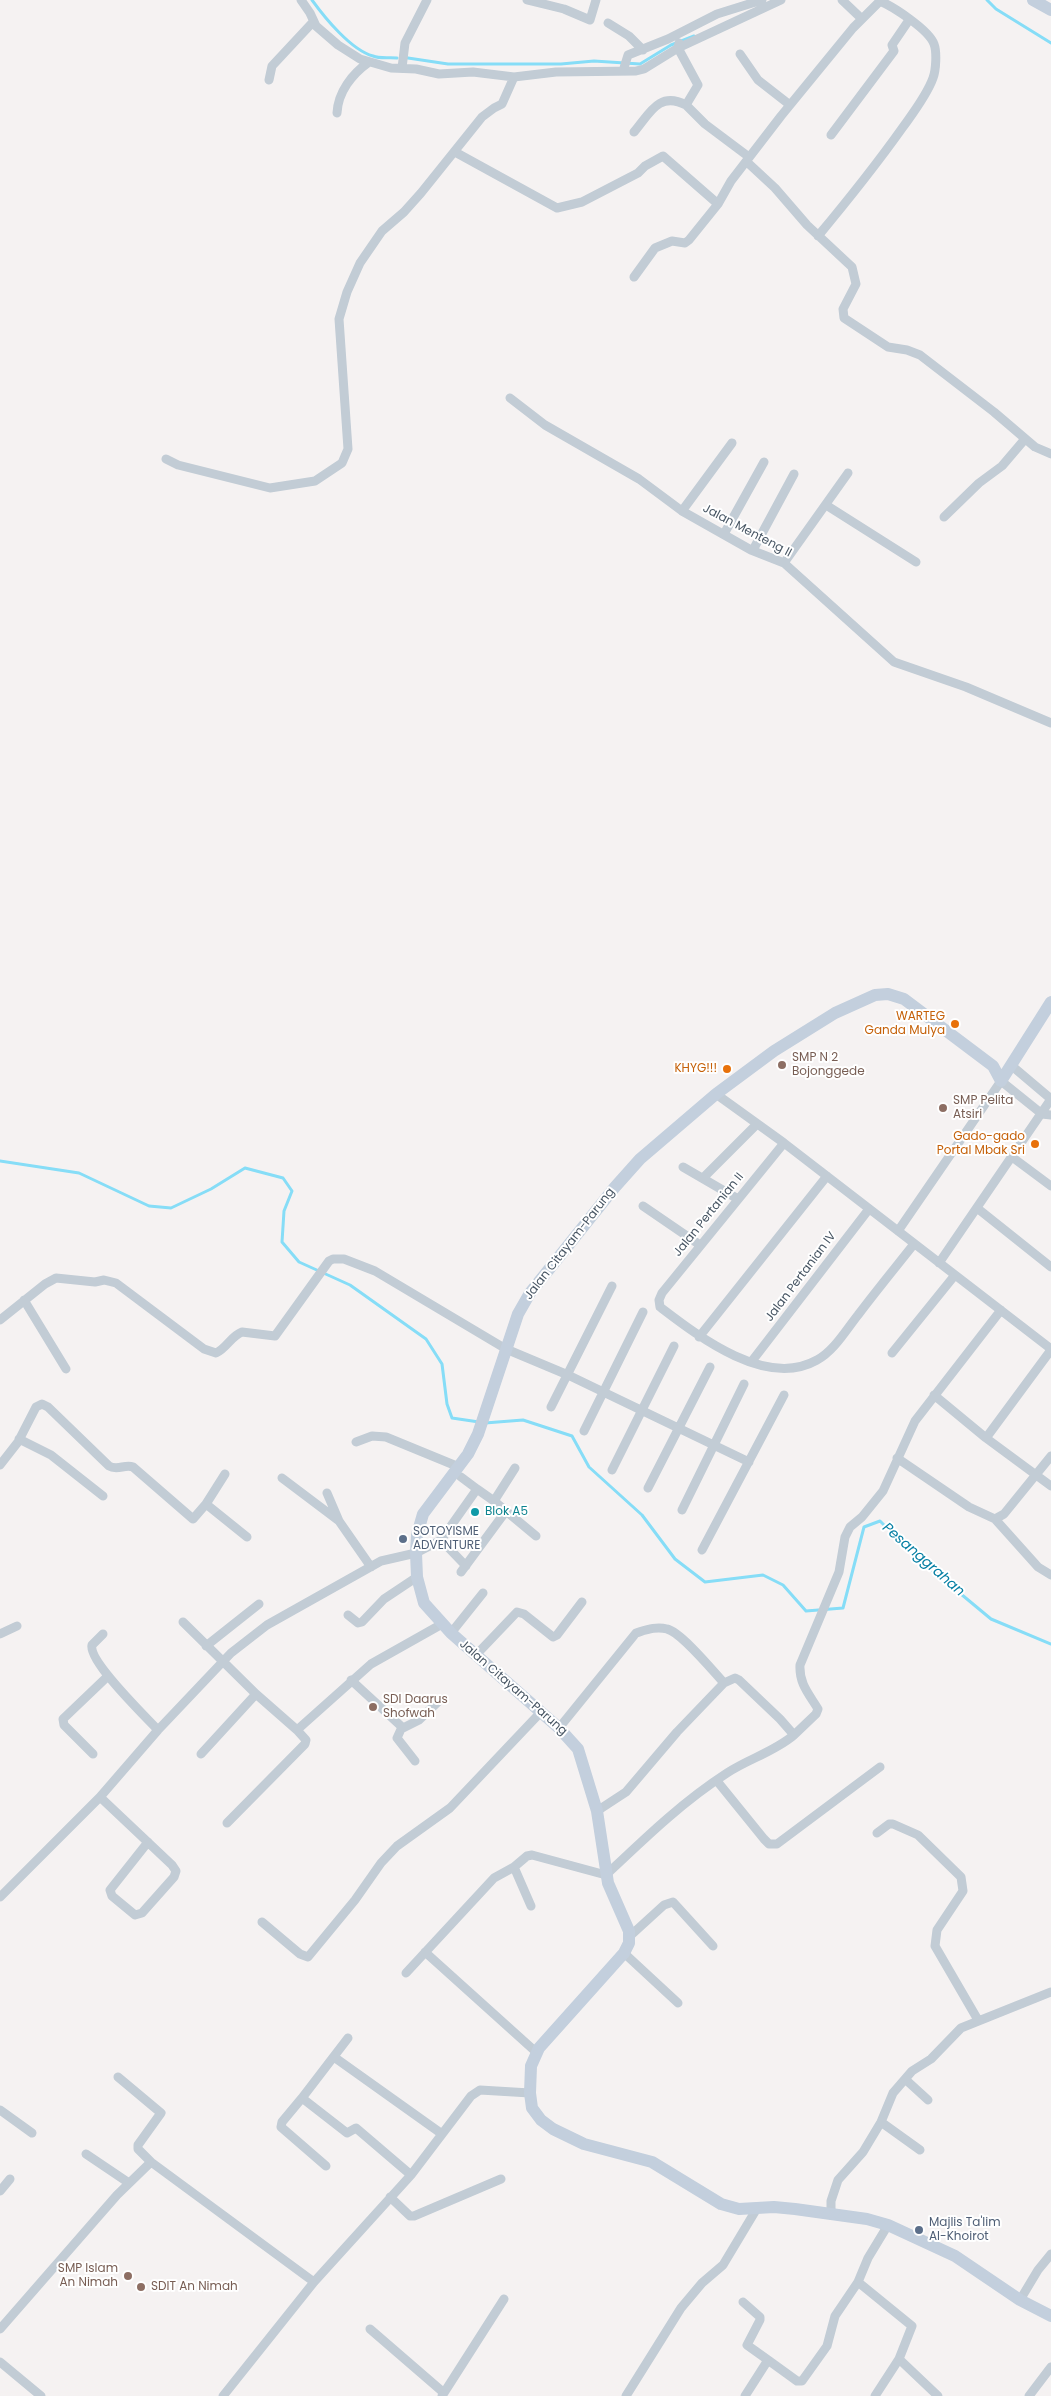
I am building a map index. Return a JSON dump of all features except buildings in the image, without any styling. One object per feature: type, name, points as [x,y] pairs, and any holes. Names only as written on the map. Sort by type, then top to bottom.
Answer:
[{"type":"street","points":[[301,0],[310,13],[312,22],[338,45],[369,62],[391,68],[416,68],[438,74],[473,72],[514,77],[538,72],[625,66],[644,69],[717,14],[762,0]]},
{"type":"street","points":[[402,68],[405,43],[427,0]]},
{"type":"street","points":[[527,0],[564,9],[590,20],[596,0]]},
{"type":"street","points":[[625,66],[628,55],[679,41],[781,0]]},
{"type":"street","points":[[842,0],[862,19]]},
{"type":"street","points":[[634,277],[654,248],[672,241],[687,242],[718,204],[731,181],[790,105],[862,19],[881,0],[923,31],[934,44],[933,77],[912,114],[881,158],[818,236]]},
{"type":"street","points":[[1033,0],[1051,10]]},
{"type":"street","points":[[831,135],[894,51],[892,45],[909,20]]},
{"type":"street","points":[[269,80],[272,66],[312,22]]},
{"type":"street","points":[[608,23],[629,36],[643,50]]},
{"type":"street","points":[[679,41],[698,85],[686,105]]},
{"type":"street","points":[[740,54],[758,80],[790,105]]},
{"type":"street","points":[[336,113],[351,77],[369,62]]},
{"type":"street","points":[[166,459],[187,467],[270,488],[315,481],[342,464],[348,449],[339,319],[347,292],[360,263],[382,231],[413,203],[482,118],[502,104],[514,77]]},
{"type":"street","points":[[634,132],[663,101],[672,99],[686,105],[700,120],[748,160],[775,188],[789,207],[848,262],[855,273],[856,284],[843,309],[844,318],[888,346],[920,355],[1035,447],[1051,454]]},
{"type":"street","points":[[455,152],[557,208],[582,202],[638,173],[645,166],[663,156],[718,204]]},
{"type":"street","name":"Jalan Menteng II","points":[[510,398],[545,426],[640,479],[682,511],[753,550],[784,563],[894,662],[966,687],[1051,723]]},
{"type":"street","points":[[944,517],[979,483],[1002,466],[1025,438]]},
{"type":"street","points":[[682,511],[732,443]]},
{"type":"street","points":[[724,534],[764,462]]},
{"type":"street","points":[[784,563],[848,473]]},
{"type":"street","points":[[753,550],[794,474]]},
{"type":"street","points":[[826,505],[916,562]]},
{"type":"street","name":"Jalan Citayam-Parung","points":[[630,1936],[628,1926],[606,1875],[597,1811],[578,1749],[559,1728],[446,1629],[424,1603],[417,1577],[416,1553],[417,1535],[423,1514],[460,1472],[478,1434],[518,1314],[530,1293],[577,1232],[640,1159],[716,1094],[774,1051],[835,1013],[876,995],[888,994],[904,999],[993,1066],[1000,1081]]},
{"type":"street","points":[[898,1231],[1012,1066],[1051,1002]]},
{"type":"street","points":[[939,1263],[1012,1157],[1046,1115],[1051,1099],[1012,1066],[993,1066]]},
{"type":"street","points":[[1000,1081],[1046,1115]]},
{"type":"street","points":[[716,1094],[784,1143],[1051,1350],[986,1438]]},
{"type":"street","points":[[702,1178],[757,1124]]},
{"type":"street","name":"Jalan Pertanian II","points":[[699,1337],[660,1307],[659,1300],[662,1293],[784,1143]]},
{"type":"street","points":[[1012,1157],[1051,1186]]},
{"type":"street","points":[[683,1167],[738,1199]]},
{"type":"street","points":[[827,1176],[699,1337],[724,1351],[752,1361],[785,1368],[816,1361],[827,1353],[914,1244]]},
{"type":"street","points":[[643,1206],[700,1245]]},
{"type":"street","points":[[977,1208],[1051,1266]]},
{"type":"street","name":"Jalan Pertanian IV","points":[[752,1361],[869,1209]]},
{"type":"street","points":[[0,1320],[50,1280],[56,1278],[95,1282],[110,1281],[204,1349],[216,1353],[222,1350],[237,1334],[242,1332],[275,1336],[328,1261],[333,1258],[344,1259],[375,1271],[506,1349],[568,1375],[749,1462]]},
{"type":"street","points":[[892,1353],[955,1275]]},
{"type":"street","points":[[551,1407],[612,1286]]},
{"type":"street","points":[[24,1300],[66,1369]]},
{"type":"street","points":[[406,1973],[494,1878],[514,1867],[527,1856],[532,1855],[606,1875],[667,1818],[727,1773],[784,1743],[816,1714],[818,1709],[803,1687],[799,1676],[800,1665],[839,1572],[845,1537],[850,1528],[862,1517],[883,1491],[915,1421],[1000,1310]]},
{"type":"street","points":[[584,1432],[643,1312]]},
{"type":"street","points":[[612,1470],[674,1346]]},
{"type":"street","points":[[648,1488],[710,1367]]},
{"type":"street","points":[[682,1510],[744,1384]]},
{"type":"street","points":[[702,1550],[784,1395]]},
{"type":"street","points":[[934,1395],[986,1438],[1051,1486]]},
{"type":"street","points":[[0,1465],[19,1438],[36,1407],[44,1405],[109,1466],[133,1468],[193,1519],[206,1504],[225,1474]]},
{"type":"street","points":[[356,1442],[372,1436],[386,1436],[460,1472],[477,1489],[536,1536]]},
{"type":"street","points":[[19,1438],[47,1452],[103,1496]]},
{"type":"street","points":[[995,1519],[1004,1514],[1051,1456]]},
{"type":"street","points":[[897,1458],[969,1507],[995,1519],[1038,1567],[1051,1575]]},
{"type":"street","points":[[494,1501],[515,1468]]},
{"type":"street","points":[[282,1478],[339,1521]]},
{"type":"street","points":[[0,1897],[100,1797],[158,1730],[222,1662],[267,1625],[371,1567],[393,1557],[416,1553],[441,1540],[477,1489]]},
{"type":"street","points":[[327,1493],[339,1521],[371,1567]]},
{"type":"street","points":[[206,1504],[247,1538]]},
{"type":"street","points":[[441,1540],[464,1569],[506,1511]]},
{"type":"street","points":[[348,1615],[358,1623],[362,1622],[384,1599],[417,1577]]},
{"type":"street","points":[[297,1730],[371,1664],[446,1629],[483,1593]]},
{"type":"street","points":[[475,1656],[517,1612],[524,1614],[553,1637],[557,1635],[582,1602]]},
{"type":"street","points":[[206,1646],[259,1604]]},
{"type":"street","points":[[183,1622],[222,1662],[306,1740],[305,1744],[227,1823]]},
{"type":"street","points":[[0,1634],[17,1626]]},
{"type":"street","points":[[559,1728],[636,1633],[653,1627],[669,1629],[687,1643],[724,1683]]},
{"type":"street","points":[[103,1634],[91,1648],[108,1676],[158,1730]]},
{"type":"street","points":[[93,1754],[64,1724],[63,1718],[108,1676]]},
{"type":"street","points":[[597,1811],[626,1792],[677,1732],[724,1683],[734,1678],[739,1680],[794,1735]]},
{"type":"street","points":[[351,1680],[402,1728]]},
{"type":"street","points":[[202,1754],[256,1694]]},
{"type":"street","points":[[415,1761],[397,1738],[402,1728],[419,1720],[440,1699]]},
{"type":"street","points":[[262,1922],[300,1954],[308,1957],[355,1900],[381,1863],[397,1846],[450,1808],[540,1713]]},
{"type":"street","points":[[716,1781],[764,1839],[769,1844],[777,1844],[880,1767]]},
{"type":"street","points":[[100,1797],[148,1842],[172,1865],[176,1873],[142,1913],[135,1915],[112,1896],[110,1890],[148,1842]]},
{"type":"street","points":[[877,1833],[889,1824],[893,1824],[918,1836],[961,1877],[962,1891],[937,1930],[935,1946],[978,2020]]},
{"type":"street","points":[[514,1867],[532,1906]]},
{"type":"street","points":[[713,1946],[673,1902],[664,1905],[630,1936],[624,1953],[536,2052],[531,2066],[530,2093],[532,2108],[541,2120],[553,2129],[584,2144],[652,2162],[721,2204],[739,2209],[756,2210],[774,2207],[867,2219],[888,2225],[955,2256],[1020,2300],[1051,2316]]},
{"type":"street","points":[[425,1952],[536,2052]]},
{"type":"street","points":[[624,1953],[678,2003]]},
{"type":"street","points":[[831,2215],[830,2201],[838,2180],[863,2152],[881,2122],[894,2093],[905,2079],[931,2059],[961,2028],[1051,1992]]},
{"type":"street","points":[[326,2166],[281,2127],[282,2122],[348,2038]]},
{"type":"street","points":[[334,2057],[442,2134]]},
{"type":"street","points":[[118,2077],[160,2113],[138,2145],[138,2149],[151,2162],[314,2282]]},
{"type":"street","points":[[905,2079],[928,2100]]},
{"type":"street","points":[[223,2396],[314,2282],[411,2175],[475,2092],[480,2090],[530,2093]]},
{"type":"street","points":[[302,2098],[348,2134],[356,2128],[411,2175]]},
{"type":"street","points":[[0,2110],[32,2133]]},
{"type":"street","points":[[881,2122],[920,2150]]},
{"type":"street","points":[[86,2154],[129,2183]]},
{"type":"street","points":[[0,2329],[129,2183],[151,2162]]},
{"type":"street","points":[[0,2191],[10,2179]]},
{"type":"street","points":[[390,2197],[410,2216],[414,2216],[501,2179]]},
{"type":"street","points":[[626,2396],[681,2308],[702,2283],[723,2265],[756,2210]]},
{"type":"street","points":[[743,2302],[758,2314],[760,2320],[747,2345],[797,2381],[802,2381],[826,2346],[835,2316],[858,2282],[868,2258],[888,2225]]},
{"type":"street","points":[[1020,2300],[1038,2270],[1051,2254]]},
{"type":"street","points":[[858,2282],[911,2325],[899,2359],[875,2396]]},
{"type":"street","points":[[370,2330],[443,2395],[504,2299]]},
{"type":"street","points":[[899,2359],[938,2396]]},
{"type":"street","points":[[745,2396],[768,2360]]},
{"type":"street","points":[[0,2362],[41,2396]]},
{"type":"street","points":[[1030,2396],[1051,2366]]},
{"type":"waterway","points":[[312,0],[331,24],[356,47],[376,57],[397,58]]},
{"type":"waterway","points":[[987,0],[996,9],[1051,43]]},
{"type":"waterway","points":[[408,58],[448,64],[561,64],[594,61],[640,64],[671,45],[694,36]]},
{"type":"waterway","name":"Pesanggrahan","points":[[0,1161],[79,1173],[149,1206],[171,1208],[211,1189],[245,1168],[283,1178],[292,1191],[284,1211],[282,1242],[299,1262],[350,1285],[426,1339],[442,1364],[447,1404],[452,1418],[479,1422]]},
{"type":"waterway","name":"Pesanggrahan","points":[[485,1423],[523,1420],[572,1436],[589,1467],[642,1515],[675,1559],[705,1582],[763,1575],[783,1585],[806,1611],[843,1608],[864,1527],[880,1521],[914,1555],[991,1619],[1051,1644]]},
{"type":"place","name":"WARTEG Ganda Mulya","points":[[955,1024]]},
{"type":"place","name":"SMP N 2 Bojonggede","points":[[782,1065]]},
{"type":"place","name":"KHYG!!!","points":[[727,1069]]},
{"type":"place","name":"SMP Pelita Atsiri","points":[[943,1108]]},
{"type":"place","name":"Gado-gado Portal Mbak Sri","points":[[1035,1144]]},
{"type":"place","name":"Blok A5","points":[[475,1512]]},
{"type":"place","name":"SOTOYISME ADVENTURE","points":[[403,1539]]},
{"type":"place","name":"SDI Daarus Shofwah","points":[[373,1707]]},
{"type":"place","name":"Majlis Ta'lim Al-Khoirot","points":[[919,2230]]},
{"type":"place","name":"SMP Islam An Nimah","points":[[128,2276]]},
{"type":"place","name":"SDIT An Nimah","points":[[141,2287]]}]
